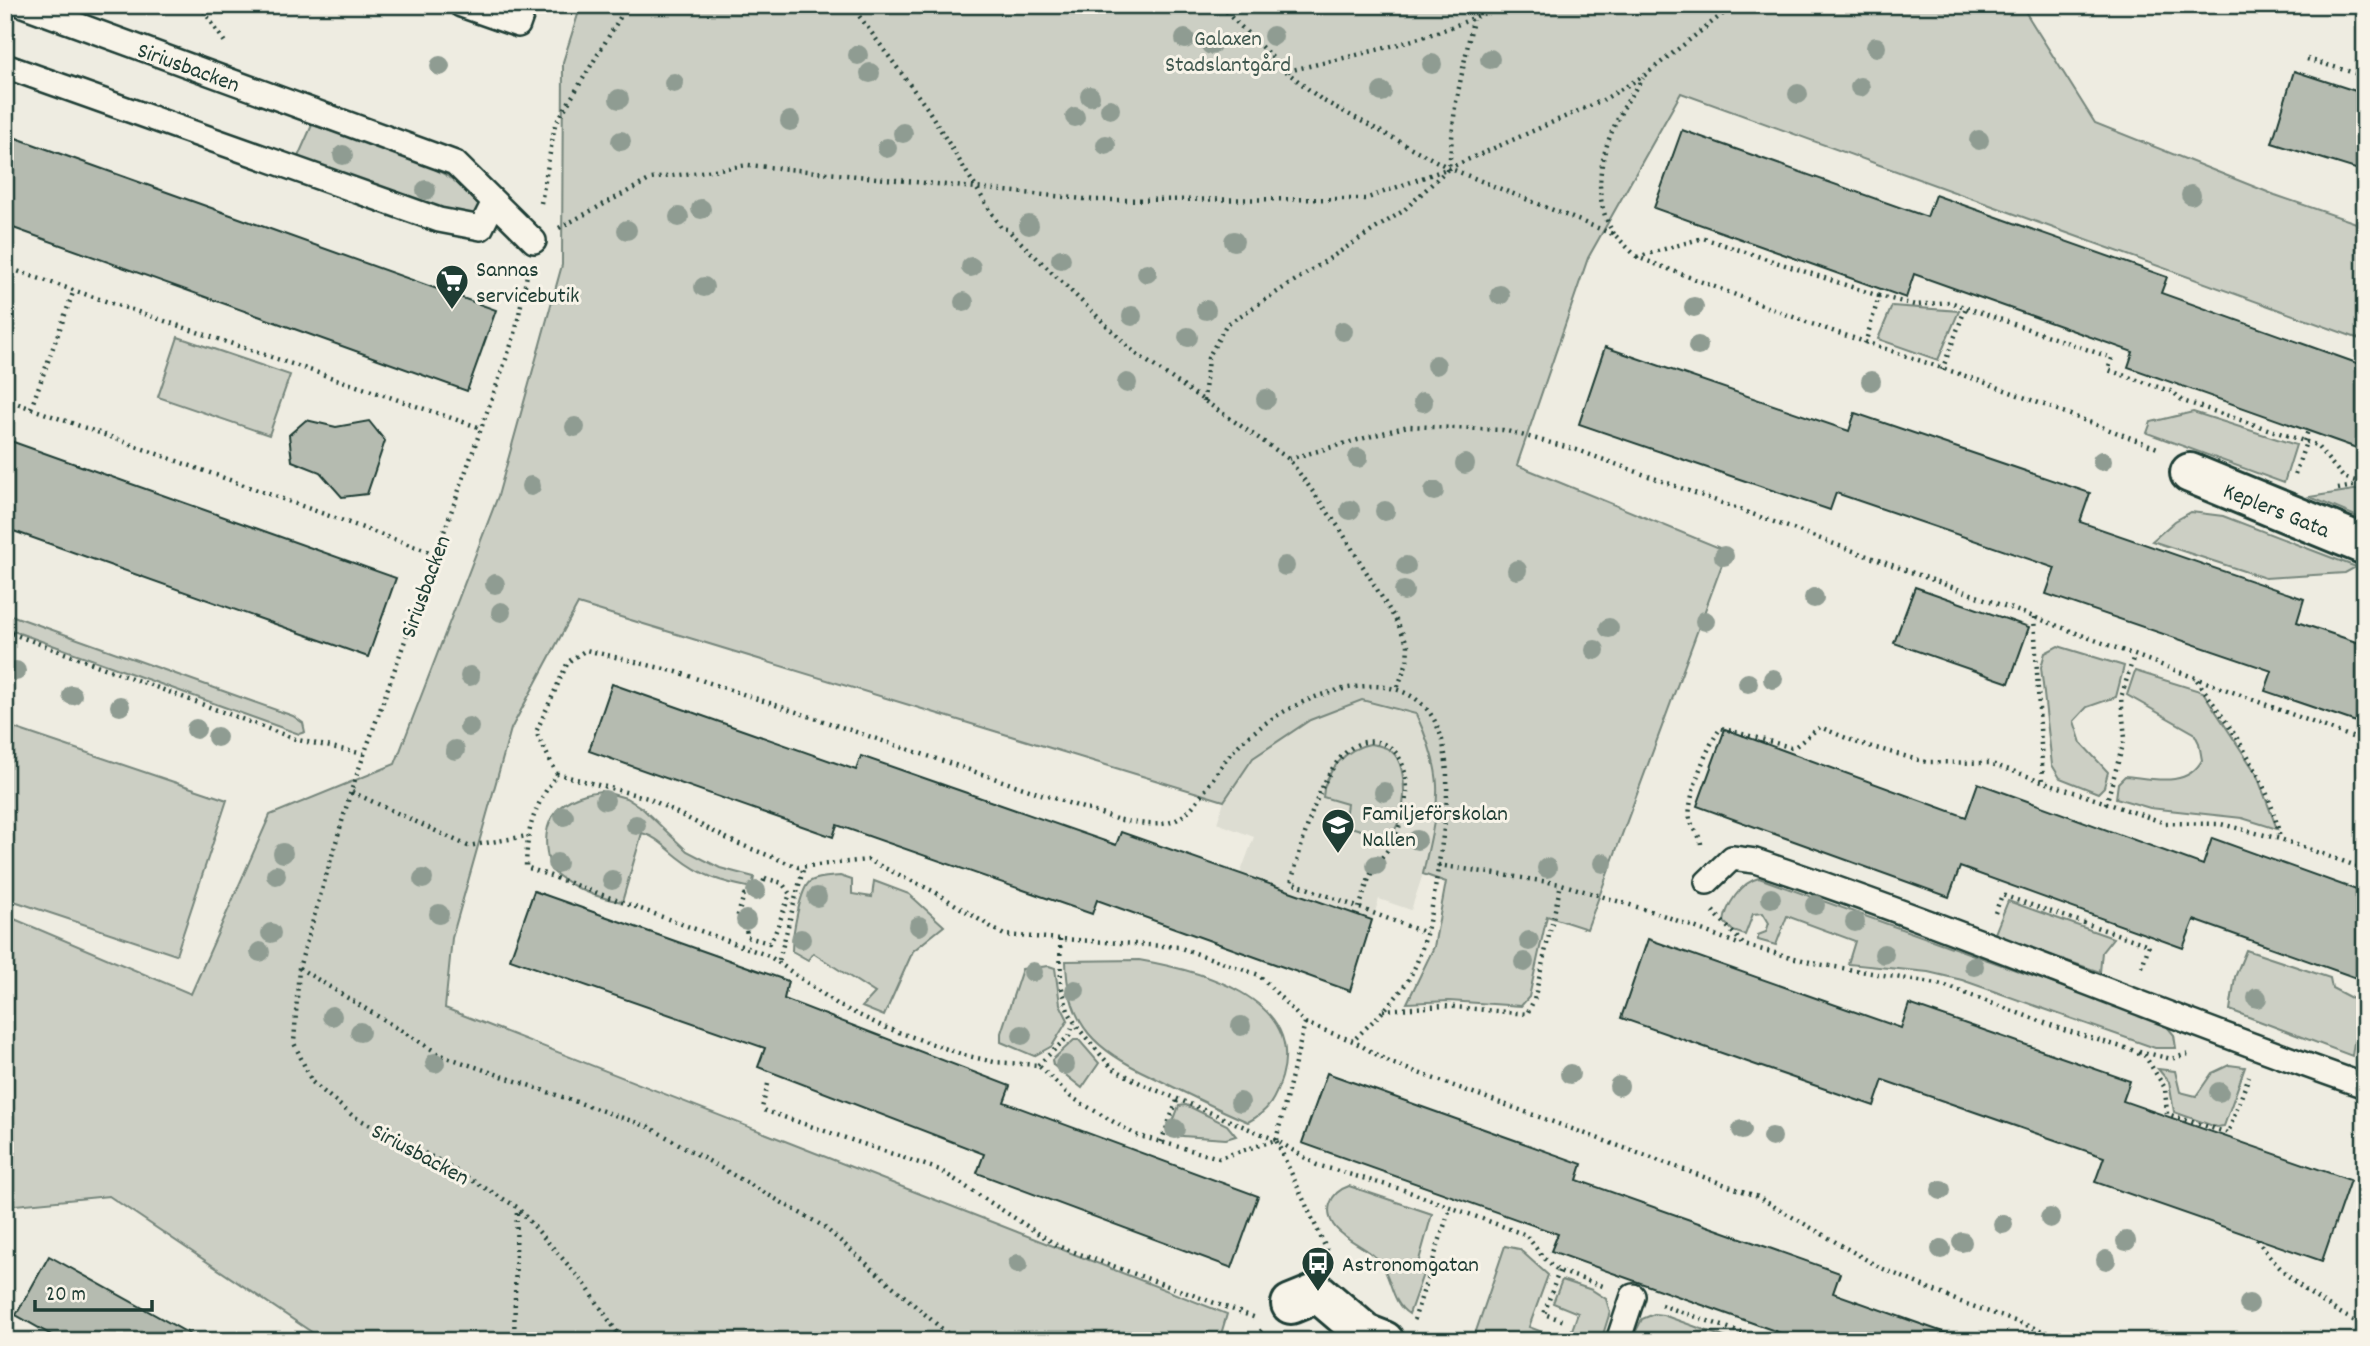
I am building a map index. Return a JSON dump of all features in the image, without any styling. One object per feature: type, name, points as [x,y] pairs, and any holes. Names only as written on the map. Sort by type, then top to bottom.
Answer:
[{"type":"street","name":"Keplers Gata","points":[[2189,473],[2365,545]]},
{"type":"street","points":[[1274,1311],[1318,1293],[1366,1334],[1398,1334]]},
{"type":"lane","name":"Siriusbacken","points":[[23,5],[455,163],[534,241]]},
{"type":"lane","points":[[461,5],[518,25],[525,5]]},
{"type":"lane","points":[[5,66],[439,220],[481,228],[494,202]]},
{"type":"lane","points":[[1707,882],[1732,858],[1755,861],[1984,942],[2259,1049],[2365,1086]]},
{"type":"lane","points":[[1618,1341],[1633,1296]]},
{"type":"path","points":[[534,241],[555,125],[621,16],[621,5]]},
{"type":"path","points":[[851,5],[927,108],[1001,228],[1007,229],[1135,353],[1289,459],[1340,529],[1397,621],[1408,645],[1407,662],[1397,689]]},
{"type":"path","points":[[1224,5],[1228,14],[1287,72],[1322,100],[1448,168],[1615,234]]},
{"type":"path","points":[[1287,72],[1376,50],[1473,20],[1500,5]]},
{"type":"path","points":[[534,241],[652,179],[748,166],[1094,200],[1365,198],[1448,168],[1603,100],[1645,75],[1734,5]]},
{"type":"path","points":[[1204,401],[1208,358],[1226,325],[1403,211],[1448,168],[1455,107],[1473,20]]},
{"type":"path","points":[[2308,59],[2365,76]]},
{"type":"path","points":[[1645,75],[1625,102],[1602,159],[1600,179],[1604,217],[1615,234],[1637,257],[1866,344],[2186,458],[2189,473]]},
{"type":"path","points":[[1637,257],[1703,238],[1879,296],[1915,305],[1950,302],[2112,358],[2108,370],[2173,392],[2183,401],[2316,445],[2343,477],[2365,484]]},
{"type":"path","name":"Siriusbacken","points":[[534,241],[515,334],[351,792],[299,968],[294,1043],[312,1083],[353,1116],[438,1160],[517,1207],[584,1283],[623,1341]]},
{"type":"path","points":[[5,267],[481,428]]},
{"type":"path","points":[[31,408],[74,290]]},
{"type":"path","points":[[1866,344],[1879,296]]},
{"type":"path","points":[[1942,370],[1966,307]]},
{"type":"path","points":[[5,399],[435,554]]},
{"type":"path","points":[[1289,459],[1408,426],[1503,430],[1577,450],[2034,617],[2365,743]]},
{"type":"path","points":[[2304,441],[2308,431]]},
{"type":"path","points":[[2034,617],[2043,782]]},
{"type":"path","points":[[5,631],[298,740],[364,754]]},
{"type":"path","points":[[1353,1041],[1411,975],[1426,933],[1448,796],[1444,747],[1430,712],[1416,696],[1397,689],[1368,685],[1335,691],[1265,723],[1234,749],[1192,808],[1171,822],[1140,823],[1116,819],[677,671],[586,650],[568,662],[536,732],[557,774],[648,798],[734,842],[798,867],[868,860],[935,892],[1004,935],[1178,947],[1259,975],[1305,1023],[1353,1041],[1391,1063],[1756,1196],[1879,1267],[1958,1301],[2071,1341]]},
{"type":"path","points":[[2106,804],[2125,738],[2121,698],[2134,655]]},
{"type":"path","points":[[2197,679],[2258,773],[2278,823],[2280,839]]},
{"type":"path","points":[[1744,946],[1709,905],[1700,836],[1690,819],[1696,782],[1721,728],[1790,747],[1820,727],[1858,743],[1926,762],[1989,763],[2165,823],[2221,824],[2280,839],[2365,869]]},
{"type":"path","points":[[1360,908],[1374,866],[1398,832],[1407,792],[1401,760],[1394,750],[1374,742],[1357,745],[1336,761],[1321,790],[1291,882],[1426,933]]},
{"type":"path","points":[[557,774],[536,804],[527,836],[526,867],[779,960],[840,1006],[884,1027],[964,1055],[994,1062],[1038,1065],[1072,1097],[1136,1135],[1219,1158],[1276,1140]]},
{"type":"path","points":[[351,792],[468,846],[527,836]]},
{"type":"path","points":[[1438,865],[1561,884],[1660,914],[1744,946],[1818,964],[1943,985],[2064,1030],[2132,1049],[2145,1056],[2165,1088],[2165,1114],[2224,1134],[2228,1133],[2259,1049]]},
{"type":"path","points":[[779,960],[804,866]]},
{"type":"path","points":[[765,878],[788,888],[790,894],[775,936],[769,943],[747,937],[746,926],[737,918],[744,895],[759,893],[765,878]]},
{"type":"path","points":[[1382,1010],[1444,1006],[1527,1014],[1534,1000],[1561,884]]},
{"type":"path","points":[[1984,942],[2002,895],[2149,945],[2130,1000]]},
{"type":"path","points":[[1060,939],[1061,985],[1075,1023],[1112,1068],[1144,1085],[1276,1140],[1317,1165],[1526,1235],[1542,1257],[1559,1271],[1767,1341]]},
{"type":"path","points":[[299,968],[441,1055],[649,1127],[823,1226],[956,1341]]},
{"type":"path","points":[[1038,1065],[1069,1036],[1075,1023]]},
{"type":"path","points":[[1305,1023],[1276,1140],[1328,1248],[1341,1311]]},
{"type":"path","points":[[768,1084],[762,1100],[762,1108],[766,1111],[940,1170],[1058,1246],[1274,1311]]},
{"type":"path","points":[[1161,1142],[1178,1098]]},
{"type":"path","points":[[514,1341],[517,1207]]},
{"type":"path","points":[[1398,1334],[1450,1208]]},
{"type":"path","points":[[2257,1239],[2284,1274],[2304,1290],[2365,1326]]},
{"type":"path","points":[[1559,1271],[1544,1314],[1567,1322]]},
{"type":"shaded area","name":"Familjeförskolan Nallen","points":[[1362,700],[1416,714],[1434,755],[1440,796],[1423,874],[1411,910],[1379,899],[1350,991],[1214,943],[1254,837],[1217,823],[1224,801],[1253,758],[1310,720]]},
{"type":"green space","name":"Galaxen Stadslantgård","points":[[581,5],[2021,5],[2095,123],[2275,195],[2365,226],[2365,341],[1681,93],[1588,258],[1517,465],[1727,551],[1587,929],[1547,916],[1529,997],[1521,1006],[1449,1001],[1407,1003],[1434,947],[1446,882],[1423,874],[1433,829],[1437,793],[1433,758],[1416,714],[1362,700],[1310,720],[1253,758],[1224,801],[578,604],[511,729],[452,938],[445,1008],[1227,1314],[1219,1341],[325,1341],[109,1196],[5,1206],[5,915],[191,994],[270,815],[395,764],[498,496],[562,265],[563,62]]},
{"type":"green space","points":[[312,125],[406,156],[452,179],[471,194],[485,211],[481,225],[297,159]]},
{"type":"green space","points":[[1892,306],[1959,311],[1938,360],[1878,339]]},
{"type":"green space","points":[[178,337],[290,375],[269,435],[158,397]]},
{"type":"green space","points":[[2193,412],[2296,445],[2284,483],[2147,433],[2151,422]]},
{"type":"green space","points":[[2365,490],[2365,520],[2310,497]]},
{"type":"green space","points":[[2191,512],[2223,516],[2356,567],[2345,573],[2265,578],[2152,541],[2175,521]]},
{"type":"green space","points":[[5,613],[293,716],[303,723],[305,732],[299,734],[5,628]]},
{"type":"green space","points":[[2058,646],[2124,666],[2116,697],[2087,707],[2074,721],[2081,743],[2108,772],[2104,787],[2098,793],[2060,778],[2052,765],[2041,667],[2045,653]]},
{"type":"green space","points":[[2135,671],[2203,692],[2256,773],[2277,829],[2242,818],[2150,808],[2116,798],[2118,783],[2125,776],[2167,780],[2178,778],[2195,769],[2202,760],[2194,733],[2127,695]]},
{"type":"green space","points":[[5,725],[227,800],[176,955],[5,898]]},
{"type":"green space","points":[[1370,744],[1393,752],[1402,774],[1402,811],[1394,831],[1387,838],[1344,825],[1347,804],[1323,797],[1327,779],[1338,763],[1353,750]]},
{"type":"green space","points":[[601,791],[626,798],[642,808],[687,851],[720,868],[754,877],[752,888],[704,874],[657,840],[642,833],[622,902],[593,895],[568,882],[551,870],[546,840],[548,827],[560,807],[584,794]]},
{"type":"green space","points":[[840,876],[852,880],[852,894],[872,897],[874,881],[909,894],[944,926],[913,951],[884,1016],[862,1007],[875,993],[813,953],[808,960],[792,951],[797,913],[807,885],[818,879]]},
{"type":"green space","points":[[1759,878],[2164,1023],[2174,1035],[2176,1048],[2155,1048],[1962,980],[1928,972],[1848,964],[1855,941],[1787,916],[1776,945],[1758,940],[1758,935],[1766,932],[1769,923],[1763,913],[1753,914],[1745,935],[1733,931],[1724,922],[1728,909],[1746,884]]},
{"type":"green space","points":[[2008,901],[2113,938],[2102,952],[2100,972],[1994,936]]},
{"type":"green space","points":[[2246,950],[2330,978],[2332,988],[2357,1001],[2359,1009],[2352,1056],[2230,1010],[2235,977]]},
{"type":"green space","points":[[1139,960],[1216,980],[1241,992],[1262,1007],[1278,1026],[1285,1049],[1282,1077],[1274,1098],[1266,1109],[1248,1122],[1132,1067],[1115,1057],[1089,1034],[1072,1003],[1066,961]]},
{"type":"green space","points":[[1049,966],[1055,968],[1060,1004],[1068,1020],[1052,1046],[1034,1056],[1001,1042],[1001,1033],[1022,969]]},
{"type":"green space","points":[[1074,1040],[1079,1040],[1099,1063],[1082,1088],[1053,1065],[1052,1060]]},
{"type":"green space","points":[[2229,1065],[2245,1067],[2224,1126],[2216,1127],[2174,1112],[2169,1082],[2158,1069],[2175,1071],[2180,1092],[2196,1096],[2212,1073]]},
{"type":"green space","points":[[1186,1105],[1227,1125],[1236,1136],[1226,1139],[1168,1135],[1179,1106]]},
{"type":"green space","points":[[1349,1186],[1432,1214],[1416,1271],[1423,1274],[1409,1314],[1395,1297],[1380,1262],[1374,1255],[1347,1238],[1332,1223],[1329,1215],[1331,1200],[1337,1192]]},
{"type":"green space","points":[[1505,1246],[1519,1249],[1548,1275],[1529,1327],[1566,1341],[1473,1340]]},
{"type":"green space","points":[[1562,1280],[1592,1290],[1606,1299],[1610,1312],[1601,1341],[1568,1341],[1578,1313],[1553,1303]]},
{"type":"green space","points":[[1654,1314],[1735,1341],[1631,1341],[1642,1319]]},
{"type":"building","points":[[2294,71],[2365,94],[2365,172],[2272,143]]},
{"type":"building","points":[[1682,130],[1927,217],[1935,195],[2167,277],[2161,293],[2365,366],[2365,451],[2128,367],[2133,352],[1914,274],[1906,298],[1654,208]]},
{"type":"building","points":[[5,134],[496,310],[467,391],[5,225]]},
{"type":"building","points":[[1605,347],[1849,431],[1855,413],[2090,493],[2080,522],[2304,599],[2297,622],[2365,645],[2365,725],[2265,691],[2272,671],[2046,594],[2055,568],[1836,493],[1830,510],[1579,424]]},
{"type":"building","points":[[306,420],[336,427],[369,421],[385,441],[367,494],[342,497],[320,472],[292,461],[289,435]]},
{"type":"building","points":[[5,439],[396,578],[368,657],[5,528]]},
{"type":"building","points":[[1915,587],[2029,627],[2009,683],[1894,643]]},
{"type":"building","points":[[612,684],[856,770],[861,756],[1116,845],[1121,832],[1372,920],[1350,991],[1097,900],[1092,914],[837,825],[833,837],[589,751]]},
{"type":"building","points":[[1725,729],[1966,817],[1978,783],[2203,865],[2212,838],[2365,893],[2365,981],[2194,920],[2183,948],[1960,867],[1949,897],[1697,806]]},
{"type":"building","points":[[534,891],[788,981],[784,999],[1010,1086],[1004,1102],[1258,1196],[1232,1268],[977,1173],[984,1154],[758,1067],[765,1048],[510,959]]},
{"type":"building","points":[[1648,939],[1901,1028],[1909,1004],[2130,1081],[2123,1101],[2350,1180],[2322,1261],[2095,1182],[2104,1157],[1883,1080],[1874,1106],[1621,1018]]},
{"type":"building","points":[[1327,1073],[1582,1164],[1577,1180],[1840,1273],[1833,1293],[1954,1336],[1953,1341],[1803,1341],[1551,1251],[1558,1234],[1302,1143]]},
{"type":"building","points":[[49,1256],[202,1341],[62,1341],[16,1315]]},
{"type":"place","name":"Sannas servicebutik","points":[[452,311]]},
{"type":"place","name":"Familjeförskolan Nallen","points":[[1338,855]]},
{"type":"place","name":"Astronomgatan","points":[[1318,1293]]}]
